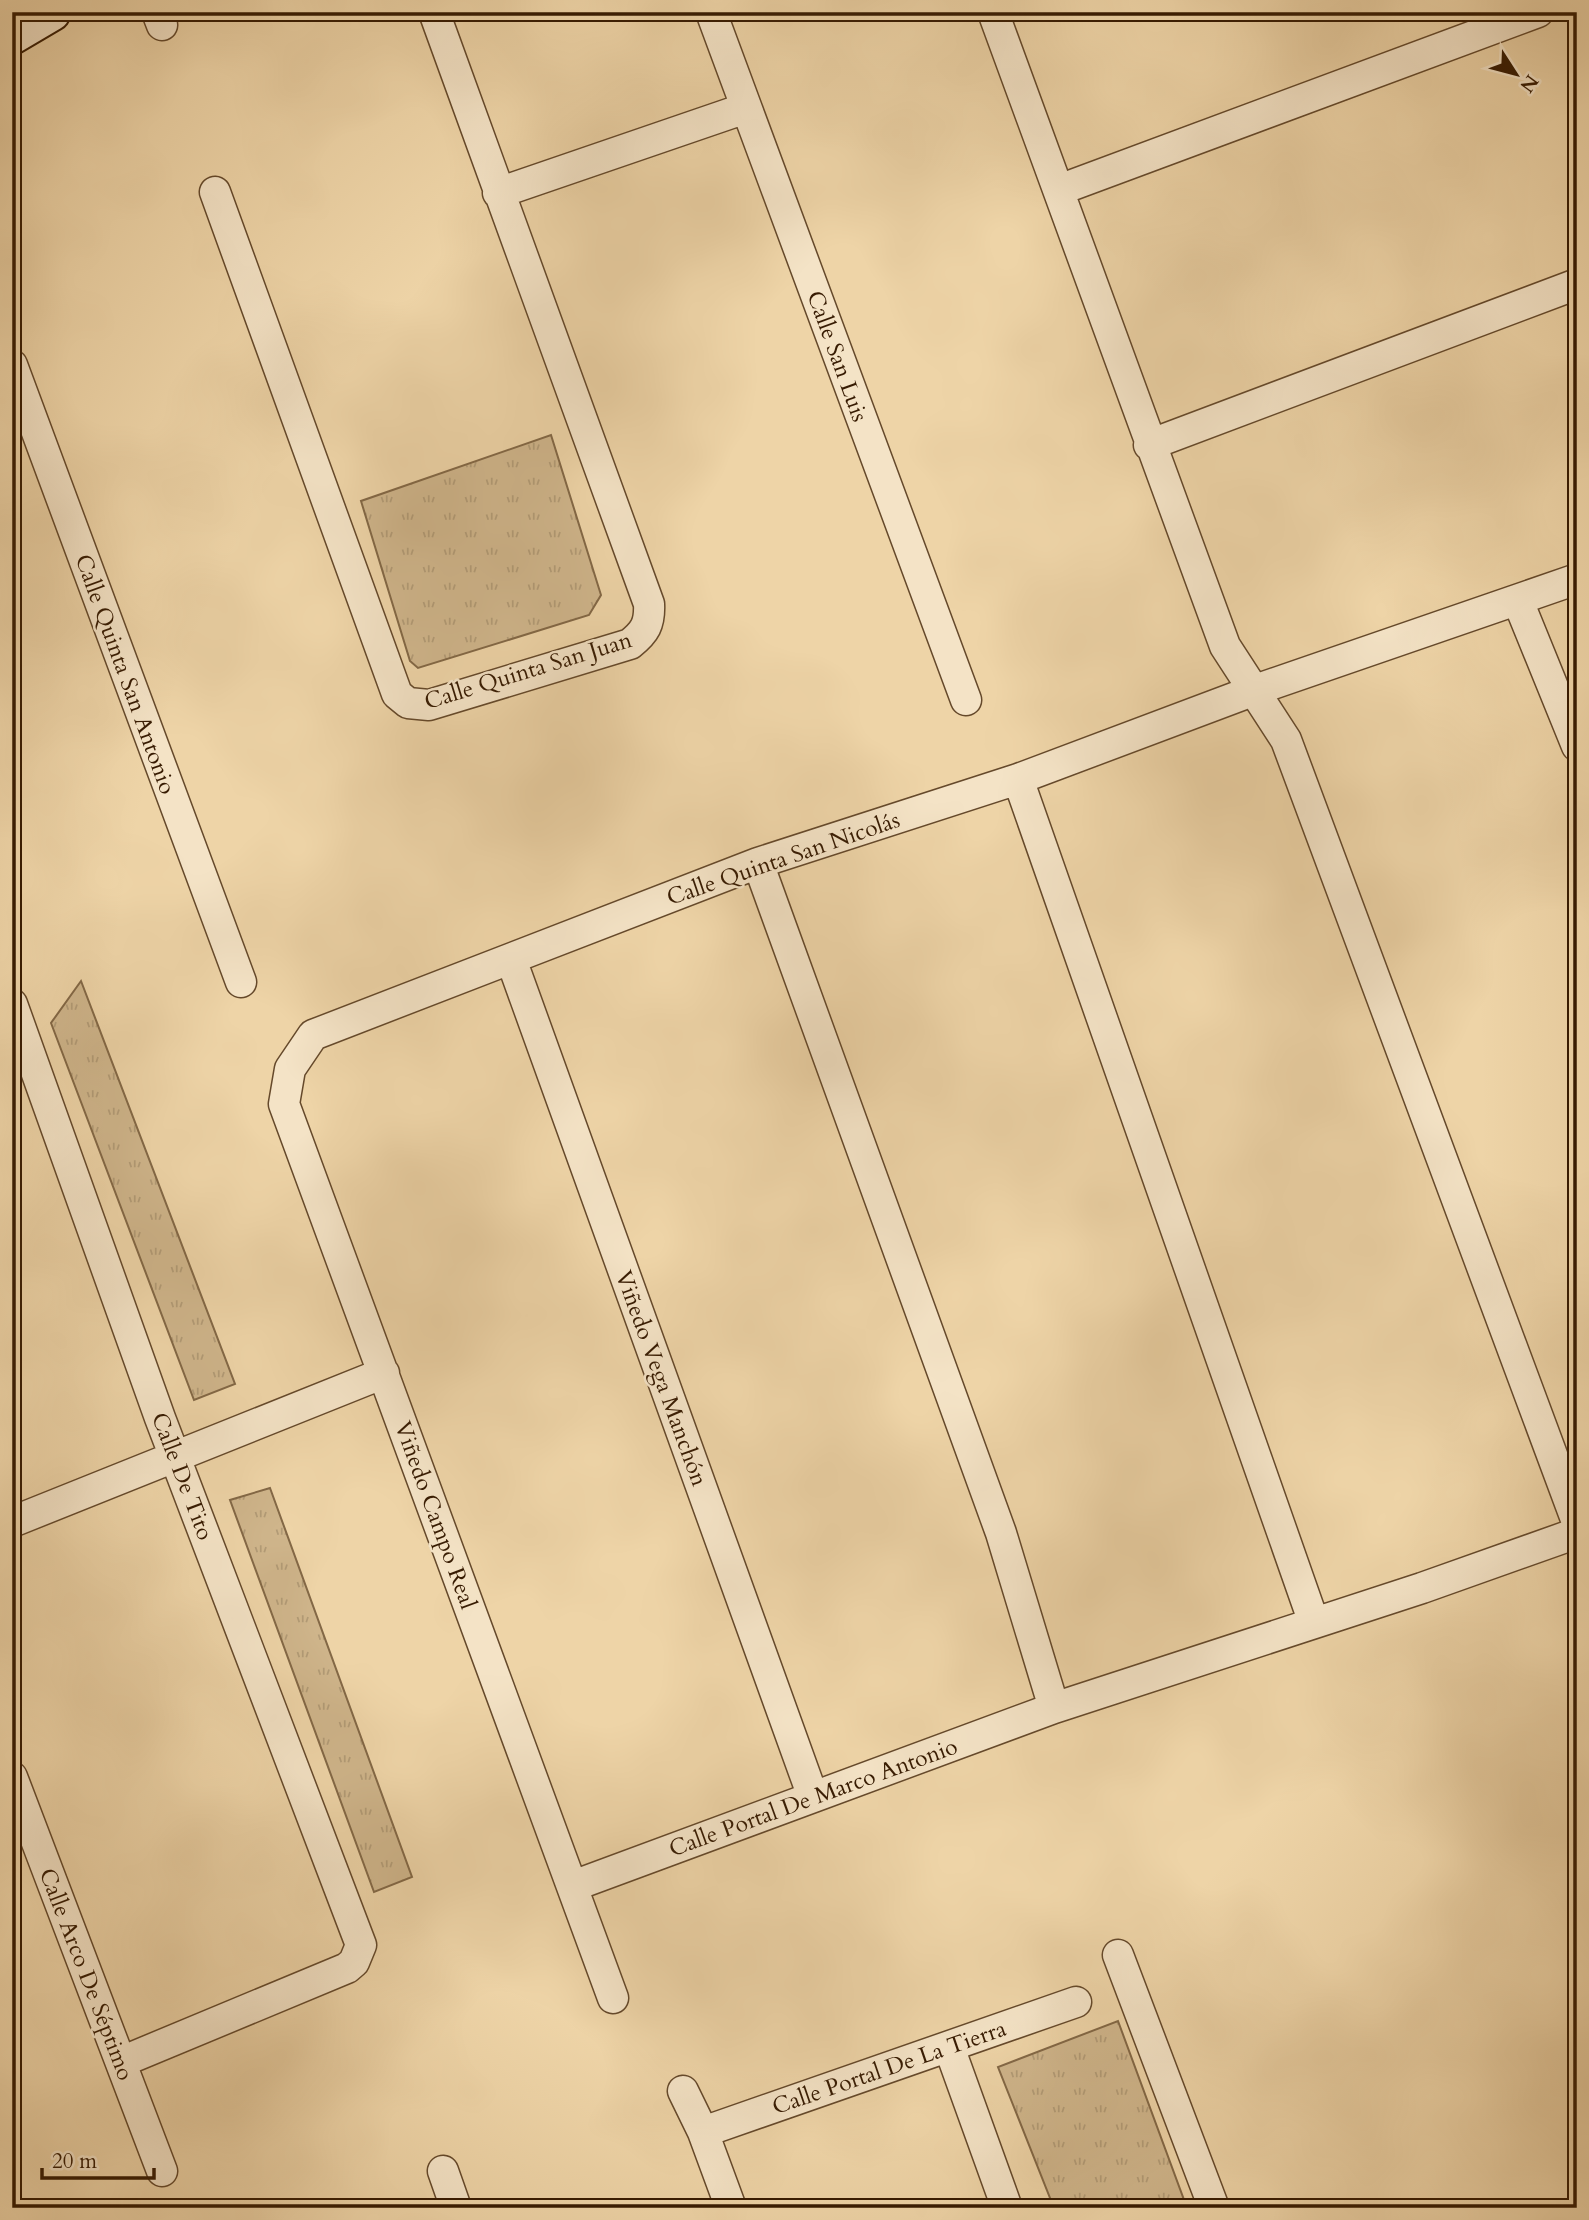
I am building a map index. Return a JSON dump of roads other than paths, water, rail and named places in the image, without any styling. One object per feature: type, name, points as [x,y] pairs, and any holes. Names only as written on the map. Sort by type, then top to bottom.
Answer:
[{"type":"main road","points":[[12,35],[51,12]]},
{"type":"street","name":"Calle Quinta San Juan","points":[[215,192],[397,694],[408,703],[420,706],[630,644],[643,634],[650,620],[649,604],[434,12]]},
{"type":"street","name":"Calle San Luis","points":[[711,12],[966,700]]},
{"type":"street","points":[[993,12],[1149,445],[1225,646],[1286,740],[1577,1522]]},
{"type":"street","points":[[1059,190],[1538,12]]},
{"type":"street","points":[[498,194],[746,108]]},
{"type":"street","points":[[1149,445],[1577,284]]},
{"type":"street","name":"Calle Quinta San Antonio","points":[[12,365],[241,982]]},
{"type":"street","name":"Calle Quinta San Nicolás","points":[[313,1035],[758,863],[1018,779],[1255,690],[1577,579]]},
{"type":"street","points":[[1518,601],[1577,746]]},
{"type":"street","points":[[1018,779],[1314,1623]]},
{"type":"street","points":[[758,863],[1001,1532],[1054,1709]]},
{"type":"street","name":"Viñedo Vega Manchón","points":[[511,959],[813,1797]]},
{"type":"street","name":"Calle De Tito","points":[[12,1004],[177,1458],[361,1945],[354,1962],[347,1968],[121,2062]]},
{"type":"street","name":"Viñedo Campo Real","points":[[313,1035],[290,1069],[284,1104],[613,1998]]},
{"type":"street","points":[[12,1522],[384,1373]]},
{"type":"street","name":"Calle Portal De Marco Antonio","points":[[572,1886],[1054,1709],[1577,1533]]},
{"type":"street","name":"Calle Arco De Séptimo","points":[[12,1777],[162,2171]]},
{"type":"street","points":[[1118,1955],[1214,2208]]},
{"type":"street","name":"Calle Portal De La Tierra","points":[[703,2132],[1076,2002]]},
{"type":"street","points":[[949,2047],[1007,2208]]},
{"type":"street","points":[[683,2091],[703,2132],[731,2208]]},
{"type":"street","points":[[443,2171],[456,2208]]}]
